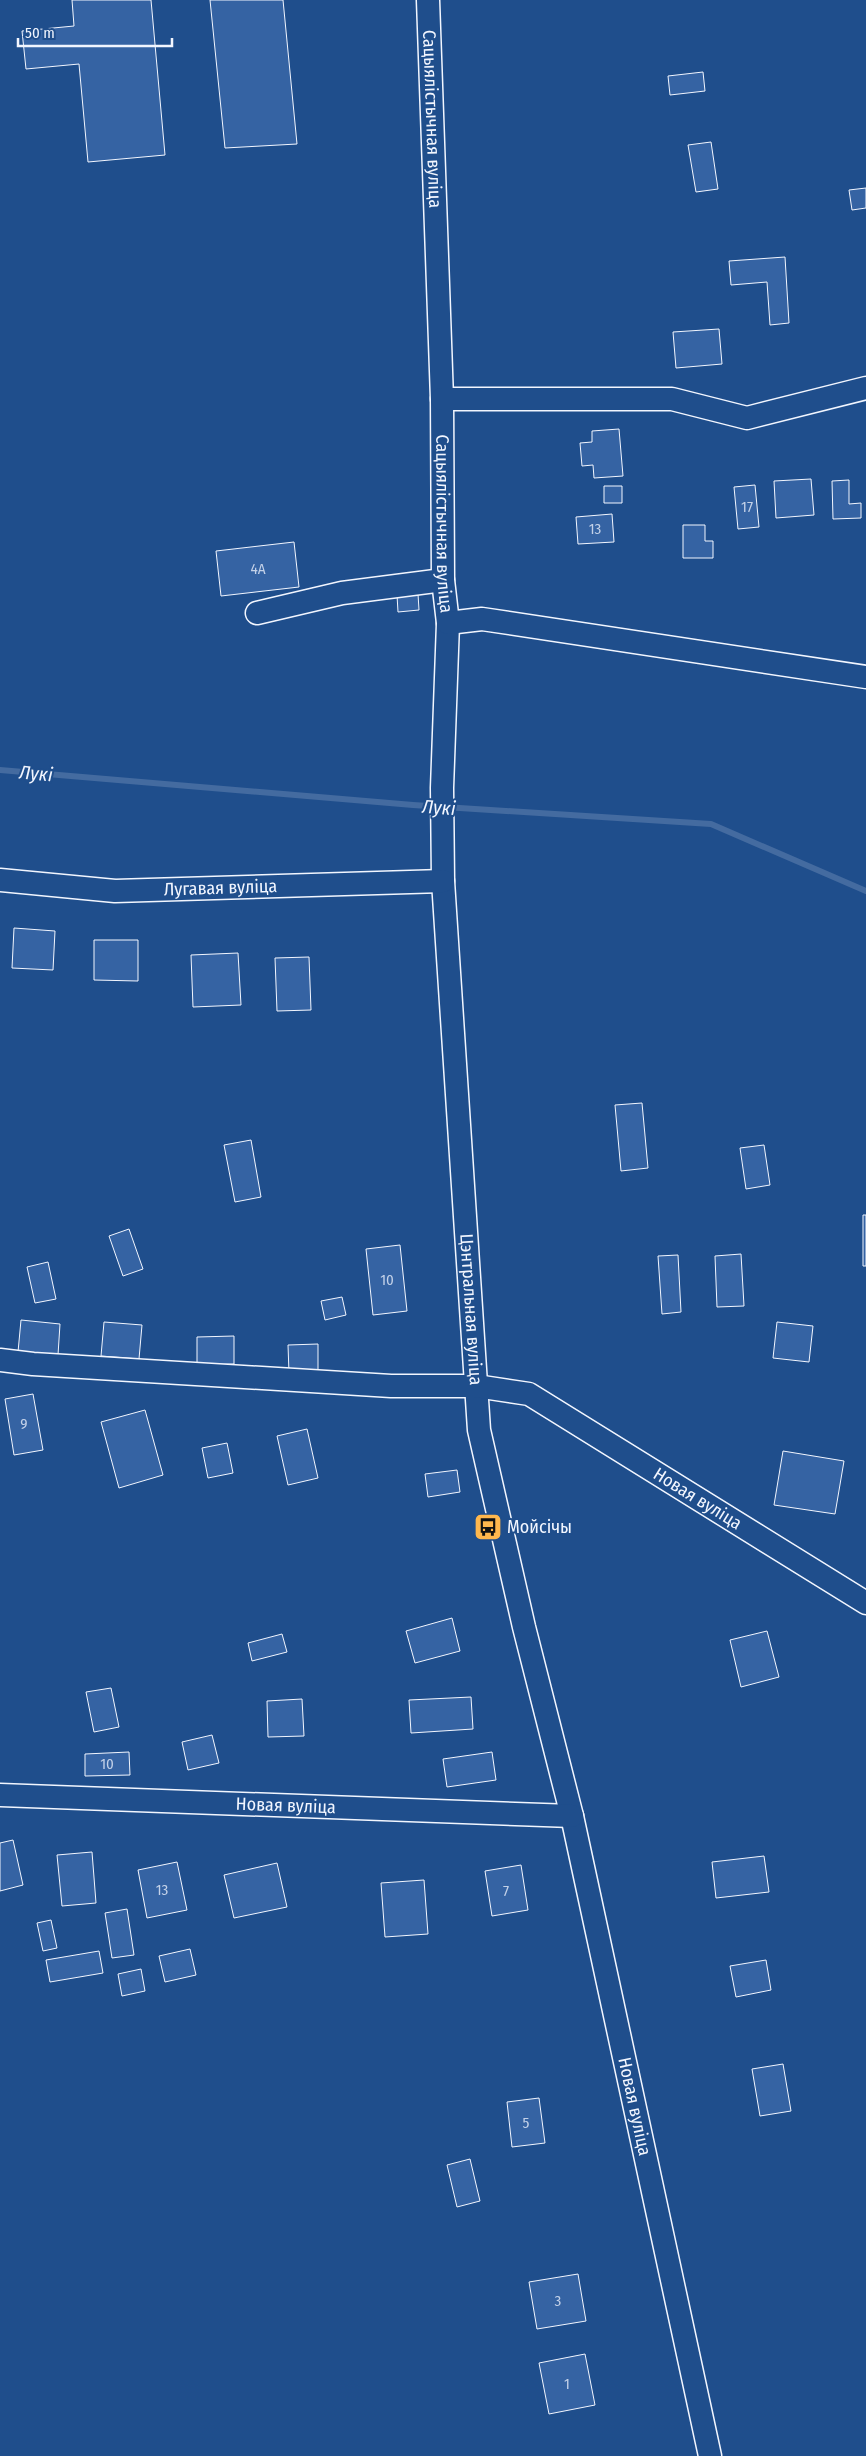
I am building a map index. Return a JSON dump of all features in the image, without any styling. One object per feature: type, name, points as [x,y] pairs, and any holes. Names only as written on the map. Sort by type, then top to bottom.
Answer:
[{"type":"street","name":"Сацыялістычная вуліца","points":[[428,0],[442,398],[443,580],[448,624],[482,619],[866,677]]},
{"type":"street","points":[[442,398],[672,398],[747,418],[866,388]]},
{"type":"street","points":[[257,614],[342,593],[443,580]]},
{"type":"street","name":"Цэнтральная вуліца","points":[[0,1360],[33,1364],[391,1386],[476,1386],[442,881],[442,788],[448,624]]},
{"type":"street","name":"Лугавая вуліца","points":[[0,880],[115,891],[442,881]]},
{"type":"street","name":"Новая вуліца","points":[[710,2456],[572,1816],[524,1628],[479,1430],[476,1386],[529,1394],[866,1603]]},
{"type":"street","name":"Новая вуліца","points":[[0,1795],[572,1816]]},
{"type":"building","points":[[72,0],[151,0],[165,155],[88,162],[79,64],[26,69],[22,31],[74,26]]},
{"type":"building","points":[[210,0],[283,0],[297,144],[225,148]]},
{"type":"building","points":[[703,72],[705,91],[670,95],[668,76]]},
{"type":"building","points":[[711,142],[718,189],[696,192],[688,145]]},
{"type":"building","points":[[866,188],[866,208],[852,210],[849,190]]},
{"type":"building","points":[[785,257],[789,323],[770,325],[767,282],[731,285],[729,261]]},
{"type":"building","points":[[719,329],[722,364],[676,368],[673,332]]},
{"type":"building","points":[[619,429],[623,476],[594,478],[593,465],[582,466],[580,443],[592,442],[592,431]]},
{"type":"building","points":[[811,479],[814,515],[776,518],[774,481]]},
{"type":"building","points":[[849,480],[849,504],[861,503],[861,518],[833,519],[832,481]]},
{"type":"building","points":[[755,485],[759,527],[738,529],[734,487]]},
{"type":"building","points":[[604,486],[622,486],[622,503],[604,503]]},
{"type":"building","points":[[612,514],[614,542],[578,544],[576,517]]},
{"type":"building","points":[[683,525],[705,525],[705,541],[713,541],[713,558],[683,558]]},
{"type":"building","points":[[294,542],[299,587],[221,596],[216,551]]},
{"type":"building","points":[[418,594],[419,610],[398,612],[397,595]]},
{"type":"building","points":[[14,928],[55,931],[53,970],[12,968]]},
{"type":"building","points":[[94,940],[138,940],[138,981],[94,980]]},
{"type":"building","points":[[238,953],[241,1005],[193,1007],[191,955]]},
{"type":"building","points":[[309,957],[311,1010],[277,1011],[275,958]]},
{"type":"building","points":[[642,1103],[648,1168],[621,1171],[615,1105]]},
{"type":"building","points":[[251,1140],[261,1197],[235,1202],[224,1145]]},
{"type":"building","points":[[764,1145],[770,1185],[746,1189],[740,1148]]},
{"type":"building","points":[[863,1215],[866,1215],[866,1266],[863,1266]]},
{"type":"building","points":[[129,1229],[143,1269],[123,1276],[109,1236]]},
{"type":"building","points":[[400,1245],[407,1311],[373,1315],[366,1249]]},
{"type":"building","points":[[741,1254],[744,1306],[717,1307],[715,1256]]},
{"type":"building","points":[[678,1255],[681,1312],[662,1314],[658,1256]]},
{"type":"building","points":[[48,1262],[56,1299],[35,1303],[27,1267]]},
{"type":"building","points":[[342,1297],[346,1315],[325,1320],[321,1301]]},
{"type":"building","points":[[21,1320],[60,1324],[58,1355],[18,1352]]},
{"type":"building","points":[[104,1322],[142,1325],[139,1359],[101,1356]]},
{"type":"building","points":[[777,1322],[813,1326],[809,1362],[773,1358]]},
{"type":"building","points":[[234,1336],[234,1364],[197,1365],[197,1337]]},
{"type":"building","points":[[318,1344],[318,1372],[289,1373],[288,1345]]},
{"type":"building","points":[[33,1394],[43,1450],[14,1455],[5,1399]]},
{"type":"building","points":[[145,1410],[163,1475],[119,1488],[101,1422]]},
{"type":"building","points":[[307,1429],[318,1478],[288,1485],[277,1436]]},
{"type":"building","points":[[227,1443],[233,1473],[208,1478],[202,1448]]},
{"type":"building","points":[[783,1451],[844,1461],[835,1514],[774,1505]]},
{"type":"building","points":[[457,1470],[460,1492],[428,1497],[425,1474]]},
{"type":"building","points":[[452,1618],[460,1651],[415,1663],[406,1631]]},
{"type":"building","points":[[767,1631],[779,1677],[741,1687],[730,1640]]},
{"type":"building","points":[[282,1634],[287,1652],[252,1661],[248,1643]]},
{"type":"building","points":[[111,1688],[119,1727],[94,1732],[86,1692]]},
{"type":"building","points":[[471,1697],[473,1729],[411,1733],[409,1700]]},
{"type":"building","points":[[302,1699],[304,1736],[268,1737],[267,1701]]},
{"type":"building","points":[[212,1735],[219,1763],[188,1770],[182,1742]]},
{"type":"building","points":[[129,1752],[130,1775],[85,1776],[85,1754]]},
{"type":"building","points":[[492,1752],[496,1780],[447,1787],[443,1759]]},
{"type":"building","points":[[13,1840],[23,1885],[0,1891],[0,1843]]},
{"type":"building","points":[[92,1852],[96,1903],[62,1906],[57,1855]]},
{"type":"building","points":[[764,1856],[769,1892],[716,1898],[712,1862]]},
{"type":"building","points":[[177,1862],[187,1910],[147,1918],[138,1870]]},
{"type":"building","points":[[277,1863],[287,1907],[234,1918],[224,1875]]},
{"type":"building","points":[[521,1865],[528,1910],[492,1916],[485,1871]]},
{"type":"building","points":[[424,1880],[428,1934],[385,1937],[381,1883]]},
{"type":"building","points":[[127,1909],[134,1955],[112,1958],[105,1913]]},
{"type":"building","points":[[51,1920],[57,1948],[43,1951],[37,1923]]},
{"type":"building","points":[[190,1949],[196,1975],[165,1982],[159,1956]]},
{"type":"building","points":[[99,1951],[103,1973],[50,1982],[46,1960]]},
{"type":"building","points":[[766,1960],[771,1990],[736,1997],[730,1966]]},
{"type":"building","points":[[141,1969],[145,1991],[122,1996],[118,1974]]},
{"type":"building","points":[[783,2064],[791,2111],[760,2116],[752,2069]]},
{"type":"building","points":[[539,2098],[545,2143],[512,2147],[507,2102]]},
{"type":"building","points":[[470,2159],[480,2201],[457,2207],[447,2165]]},
{"type":"building","points":[[578,2274],[586,2321],[537,2329],[529,2282]]},
{"type":"building","points":[[585,2354],[595,2405],[549,2414],[539,2363]]},
{"type":"waterway","name":"Лукі","points":[[0,770],[413,805],[711,824],[866,891]]},
{"type":"place","name":"Мойсічы","points":[[488,1527]]}]
